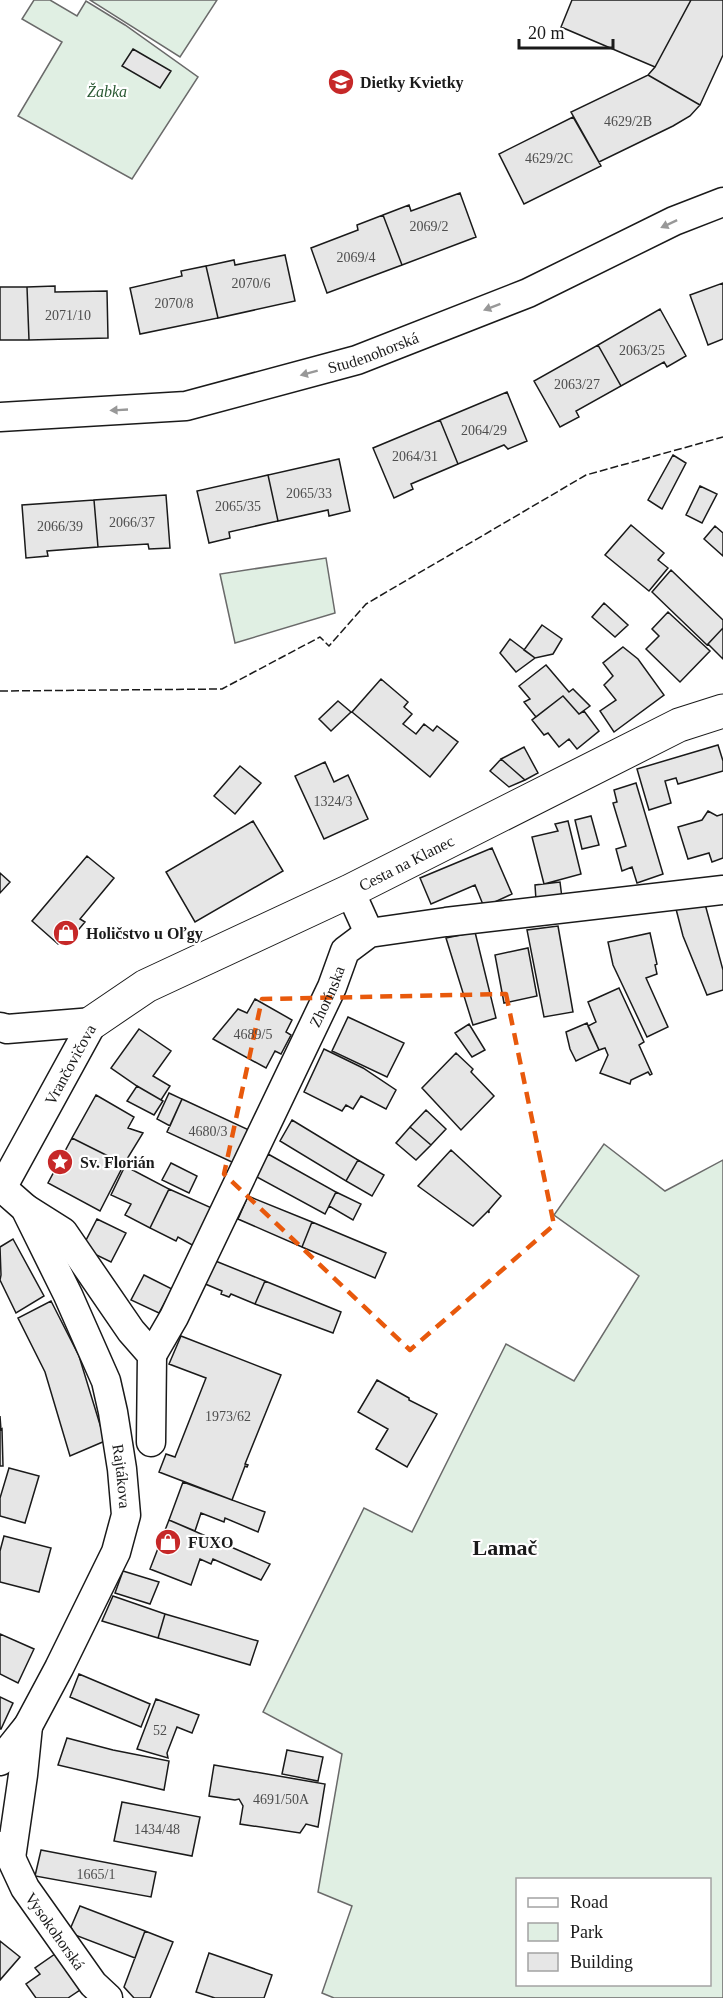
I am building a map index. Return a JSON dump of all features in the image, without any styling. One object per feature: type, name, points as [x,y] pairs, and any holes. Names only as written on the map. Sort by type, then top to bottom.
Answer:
[{"type":"street","name":"Studenohorská","points":[[0,417],[186,406],[357,360],[528,293],[674,221],[723,202]]},
{"type":"street","name":"Cesta na Klanec","points":[[93,1022],[147,986],[350,891],[679,725],[723,711]]},
{"type":"street","name":"Zhorínska","points":[[152,1355],[174,1317],[332,987],[345,951],[369,933],[723,890]]},
{"type":"street","points":[[350,891],[369,933]]},
{"type":"street","name":"Vrančovičova","points":[[2,1032],[93,1022]]},
{"type":"street","name":"Vrančovičova","points":[[1,1187],[93,1022]]},
{"type":"street","name":"Rajtákova","points":[[0,1761],[28,1726],[59,1668],[116,1552],[126,1515],[122,1469],[106,1381],[68,1295],[25,1208],[1,1187]]},
{"type":"street","points":[[25,1208],[63,1232],[131,1331],[152,1355],[151,1442]]},
{"type":"street","name":"Vysokohorská","points":[[28,1726],[23,1775],[5,1852],[25,1888],[93,1984],[108,1998]]},
{"type":"highlighted area","points":[[506,994],[554,1225],[410,1350],[224,1174],[262,999]]},
{"type":"green space","name":"Žabka","points":[[34,0],[50,0],[77,16],[86,1],[125,25],[198,77],[132,179],[18,116],[62,42],[22,19]]},
{"type":"green space","points":[[90,0],[217,0],[180,57]]},
{"type":"green space","points":[[326,558],[335,613],[235,643],[220,574]]},
{"type":"green space","points":[[604,1144],[665,1191],[723,1160],[723,1998],[334,1998],[322,1993],[352,1906],[318,1892],[342,1754],[263,1712],[364,1508],[412,1532],[506,1344],[574,1381],[639,1276],[554,1215]]},
{"type":"building","points":[[572,0],[691,0],[655,67],[561,27]]},
{"type":"building","points":[[691,0],[723,0],[723,55],[700,105],[648,75],[655,67]]},
{"type":"building","points":[[133,49],[171,71],[160,88],[122,66]]},
{"type":"building","points":[[648,75],[700,105],[690,116],[673,126],[599,162],[571,112]]},
{"type":"building","points":[[573,117],[601,166],[524,204],[499,154]]},
{"type":"building","points":[[460,193],[476,237],[402,265],[383,215],[409,205],[411,211]]},
{"type":"building","points":[[383,215],[402,265],[327,293],[311,248],[358,230],[357,225]]},
{"type":"building","points":[[285,255],[295,301],[218,318],[206,266],[234,260],[235,265]]},
{"type":"building","points":[[206,266],[218,318],[140,334],[130,288],[182,276],[181,271]]},
{"type":"building","points":[[723,283],[723,339],[708,345],[690,295]]},
{"type":"building","points":[[55,286],[55,292],[107,291],[108,338],[29,340],[27,287]]},
{"type":"building","points":[[0,287],[27,287],[29,340],[0,340]]},
{"type":"building","points":[[660,309],[686,356],[667,367],[664,362],[621,386],[598,345]]},
{"type":"building","points":[[598,345],[621,386],[576,411],[579,417],[560,427],[534,381]]},
{"type":"building","points":[[507,392],[527,441],[508,449],[504,445],[458,464],[440,420]]},
{"type":"building","points":[[440,420],[458,464],[411,484],[413,489],[394,498],[373,448]]},
{"type":"building","points":[[673,455],[686,463],[662,509],[648,500]]},
{"type":"building","points":[[339,459],[350,511],[329,516],[328,510],[278,521],[268,475]]},
{"type":"building","points":[[268,475],[278,521],[229,532],[230,538],[209,543],[197,491]]},
{"type":"building","points":[[700,486],[717,494],[702,523],[686,515]]},
{"type":"building","points":[[166,495],[170,548],[149,549],[148,544],[98,547],[94,500]]},
{"type":"building","points":[[94,500],[98,547],[47,551],[48,556],[26,558],[22,505]]},
{"type":"building","points":[[631,525],[664,553],[658,560],[668,568],[649,591],[605,555]]},
{"type":"building","points":[[715,526],[723,533],[723,556],[704,539]]},
{"type":"building","points":[[671,570],[723,620],[723,628],[707,645],[652,592]]},
{"type":"building","points":[[604,603],[628,625],[615,637],[592,617]]},
{"type":"building","points":[[668,612],[710,651],[680,682],[646,649],[659,636],[652,629]]},
{"type":"building","points":[[542,625],[562,639],[553,654],[535,658],[524,650]]},
{"type":"building","points":[[723,628],[723,659],[708,644]]},
{"type":"building","points":[[510,639],[535,658],[516,672],[500,653]]},
{"type":"building","points":[[623,647],[638,659],[664,695],[614,732],[600,711],[616,700],[604,685],[613,676],[603,663]]},
{"type":"building","points":[[546,665],[569,692],[573,689],[590,706],[579,714],[563,696],[536,717],[524,702],[530,699],[519,686]]},
{"type":"building","points":[[381,679],[408,702],[404,707],[412,714],[403,724],[416,734],[424,724],[433,731],[437,726],[458,742],[430,777],[352,712]]},
{"type":"building","points":[[563,696],[579,714],[584,711],[599,731],[577,749],[569,739],[559,747],[548,733],[544,735],[532,720]]},
{"type":"building","points":[[338,701],[351,712],[331,731],[319,719]]},
{"type":"building","points":[[718,745],[723,761],[723,771],[678,784],[676,778],[665,781],[671,803],[649,810],[637,769]]},
{"type":"building","points":[[524,747],[538,773],[525,780],[501,759]]},
{"type":"building","points":[[501,759],[525,780],[509,787],[490,771]]},
{"type":"building","points":[[325,762],[334,782],[348,775],[368,819],[324,839],[295,776]]},
{"type":"building","points":[[240,766],[261,783],[235,814],[214,796]]},
{"type":"building","points":[[636,783],[663,874],[637,883],[632,867],[622,871],[616,849],[626,846],[613,803],[617,802],[614,790]]},
{"type":"building","points":[[708,811],[717,816],[723,814],[723,858],[712,862],[709,853],[688,859],[678,827],[702,820]]},
{"type":"building","points":[[591,816],[599,845],[582,849],[575,820]]},
{"type":"building","points":[[253,821],[283,871],[195,922],[166,872]]},
{"type":"building","points":[[568,821],[581,874],[544,884],[532,837],[558,831],[555,824]]},
{"type":"building","points":[[492,848],[512,894],[484,907],[475,885],[431,904],[420,878]]},
{"type":"building","points":[[87,856],[114,878],[80,919],[85,922],[69,941],[64,937],[58,944],[32,921]]},
{"type":"building","points":[[0,873],[10,882],[0,893]]},
{"type":"building","points":[[560,882],[562,898],[536,900],[535,885]]},
{"type":"building","points":[[705,904],[723,970],[723,990],[707,995],[683,936],[676,909]]},
{"type":"building","points":[[558,926],[573,1012],[544,1017],[527,930]]},
{"type":"building","points":[[475,932],[496,1018],[473,1025],[446,938]]},
{"type":"building","points":[[650,933],[657,974],[646,978],[668,1027],[647,1037],[613,965],[608,942]]},
{"type":"building","points":[[528,948],[537,996],[504,1003],[495,955]]},
{"type":"building","points":[[619,988],[644,1042],[639,1045],[652,1074],[648,1072],[631,1080],[630,1084],[600,1073],[608,1055],[605,1048],[599,1050],[588,1026],[596,1022],[588,1002]]},
{"type":"building","points":[[255,999],[292,1020],[286,1032],[291,1035],[281,1054],[275,1051],[266,1068],[213,1039],[238,1009],[247,1013]]},
{"type":"building","points":[[348,1017],[404,1043],[387,1077],[332,1051]]},
{"type":"building","points":[[587,1023],[599,1050],[576,1061],[566,1032]]},
{"type":"building","points":[[469,1024],[485,1050],[472,1057],[455,1033]]},
{"type":"building","points":[[139,1029],[171,1051],[153,1076],[170,1086],[161,1100],[111,1068]]},
{"type":"building","points":[[324,1049],[363,1068],[396,1090],[386,1109],[361,1096],[353,1109],[346,1105],[342,1111],[304,1092]]},
{"type":"building","points":[[456,1053],[473,1069],[471,1072],[494,1096],[461,1130],[422,1088]]},
{"type":"building","points":[[137,1086],[163,1101],[154,1115],[127,1101]]},
{"type":"building","points":[[169,1093],[182,1099],[170,1126],[157,1119]]},
{"type":"building","points":[[96,1095],[134,1117],[128,1128],[143,1133],[124,1164],[72,1138]]},
{"type":"building","points":[[182,1099],[249,1130],[234,1163],[167,1132]]},
{"type":"building","points":[[426,1110],[446,1129],[431,1145],[410,1127]]},
{"type":"building","points":[[292,1120],[358,1160],[346,1181],[280,1141]]},
{"type":"building","points":[[410,1127],[431,1145],[416,1160],[396,1143]]},
{"type":"building","points":[[72,1138],[124,1164],[100,1211],[48,1183]]},
{"type":"building","points":[[451,1150],[501,1196],[489,1213],[488,1211],[473,1226],[418,1186]]},
{"type":"building","points":[[268,1154],[336,1192],[325,1214],[255,1176]]},
{"type":"building","points":[[358,1160],[384,1175],[372,1196],[346,1181]]},
{"type":"building","points":[[171,1163],[197,1176],[189,1193],[162,1180]]},
{"type":"building","points":[[125,1166],[169,1189],[150,1228],[125,1215],[131,1204],[111,1195]]},
{"type":"building","points":[[169,1189],[214,1209],[194,1246],[178,1237],[176,1241],[150,1228]]},
{"type":"building","points":[[336,1192],[361,1204],[353,1220],[329,1206]]},
{"type":"building","points":[[248,1196],[312,1222],[302,1247],[238,1219]]},
{"type":"building","points":[[97,1219],[126,1233],[111,1262],[82,1248]]},
{"type":"building","points":[[312,1222],[386,1253],[375,1278],[302,1247]]},
{"type":"building","points":[[13,1239],[44,1296],[16,1313],[0,1280],[0,1247]]},
{"type":"building","points":[[213,1260],[265,1281],[255,1304],[231,1294],[229,1297],[221,1294],[222,1291],[203,1283]]},
{"type":"building","points":[[144,1275],[172,1289],[159,1313],[131,1300]]},
{"type":"building","points":[[265,1281],[341,1312],[333,1333],[255,1304]]},
{"type":"building","points":[[51,1301],[79,1356],[105,1441],[70,1456],[45,1372],[18,1318]]},
{"type":"building","points":[[181,1336],[281,1375],[245,1464],[248,1465],[245,1466],[232,1500],[159,1472],[166,1454],[175,1457],[206,1378],[169,1364]]},
{"type":"building","points":[[377,1380],[437,1414],[407,1467],[376,1449],[388,1429],[358,1412]]},
{"type":"building","points":[[0,1416],[2,1429],[3,1466],[0,1466]]},
{"type":"building","points":[[9,1468],[39,1476],[25,1523],[0,1516],[0,1498]]},
{"type":"building","points":[[183,1482],[265,1512],[258,1532],[225,1518],[224,1522],[201,1513],[195,1531],[169,1520]]},
{"type":"building","points":[[169,1520],[270,1564],[261,1580],[213,1559],[211,1564],[200,1559],[191,1585],[150,1569]]},
{"type":"building","points":[[4,1536],[51,1548],[39,1592],[0,1582],[0,1551]]},
{"type":"building","points":[[123,1571],[159,1582],[150,1604],[115,1593]]},
{"type":"building","points":[[113,1596],[165,1614],[158,1638],[102,1621]]},
{"type":"building","points":[[165,1614],[258,1641],[250,1665],[158,1638]]},
{"type":"building","points":[[0,1634],[34,1649],[18,1683],[0,1674]]},
{"type":"building","points":[[79,1674],[150,1704],[141,1727],[70,1697]]},
{"type":"building","points":[[0,1697],[13,1703],[1,1729],[0,1729]]},
{"type":"building","points":[[156,1699],[199,1715],[192,1733],[177,1727],[167,1753],[168,1758],[137,1749]]},
{"type":"building","points":[[67,1738],[169,1761],[164,1790],[58,1765]]},
{"type":"building","points":[[287,1750],[323,1757],[318,1781],[282,1774]]},
{"type":"building","points":[[214,1765],[325,1784],[318,1827],[306,1824],[300,1833],[240,1824],[243,1806],[239,1799],[209,1796]]},
{"type":"building","points":[[122,1802],[200,1817],[192,1856],[114,1841]]},
{"type":"building","points":[[41,1850],[156,1872],[151,1897],[35,1876]]},
{"type":"building","points":[[80,1906],[145,1931],[135,1958],[75,1935],[71,1927]]},
{"type":"building","points":[[145,1931],[173,1942],[150,1998],[134,1998],[124,1987]]},
{"type":"building","points":[[0,1941],[20,1957],[0,1980]]},
{"type":"building","points":[[209,1953],[272,1975],[264,1998],[215,1998],[196,1992]]},
{"type":"building","points":[[55,1954],[80,1990],[68,1998],[36,1998],[26,1984],[40,1974],[35,1968]]},
{"type":"fence","points":[[0,691],[222,689],[320,637],[329,646],[366,604],[586,475],[723,437]]},
{"type":"place","name":"Dietky Kvietky","points":[[341,82]]},
{"type":"place","name":"Holičstvo u Oľgy","points":[[66,933]]},
{"type":"place","name":"Sv. Florián","points":[[60,1162]]},
{"type":"place","name":"FUXO","points":[[168,1542]]},
{"type":"district","name":"Lamač","points":[[505,1547]]}]
